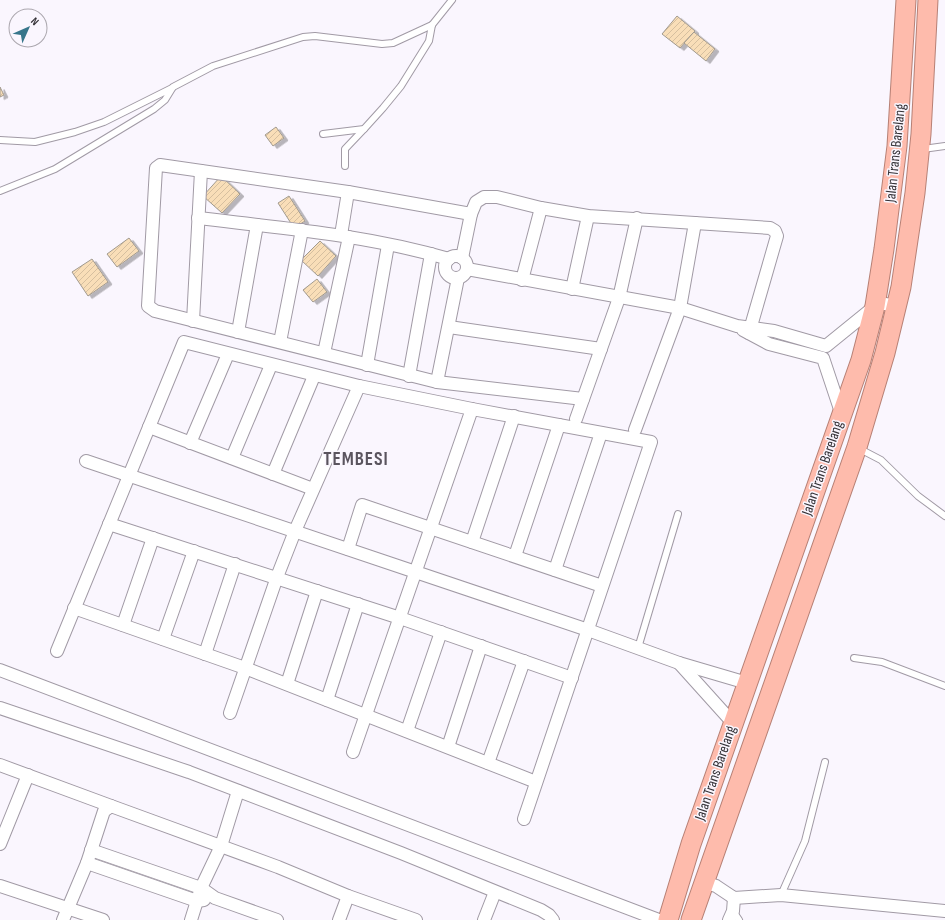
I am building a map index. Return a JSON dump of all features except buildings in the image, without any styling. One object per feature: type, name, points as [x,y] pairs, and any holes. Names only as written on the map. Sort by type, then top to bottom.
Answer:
[{"type":"highway","name":"Jalan Trans Barelang","points":[[668,920],[691,844],[733,722],[861,360],[875,306],[897,146],[906,0]]},
{"type":"highway","name":"Jalan Trans Barelang","points":[[691,920],[857,447],[885,353],[897,306],[907,256],[915,192],[921,134],[928,0]]},
{"type":"street","points":[[471,214],[348,192],[160,165],[156,168],[148,306],[155,311],[193,321],[437,382],[583,399]]},
{"type":"street","points":[[193,321],[201,171]]},
{"type":"street","points":[[324,353],[345,236],[348,192]]},
{"type":"street","points":[[462,258],[471,214],[476,202],[484,197],[497,197],[540,208],[588,216],[638,218],[770,228],[775,231],[777,236],[750,330]]},
{"type":"street","points":[[522,280],[540,208]]},
{"type":"street","points":[[572,290],[588,216]]},
{"type":"street","points":[[198,218],[345,236],[431,254],[449,260]]},
{"type":"street","points":[[576,419],[620,298],[638,218]]},
{"type":"street","points":[[635,430],[680,308],[695,223]]},
{"type":"street","points":[[238,332],[257,225]]},
{"type":"street","points":[[280,342],[302,230]]},
{"type":"street","points":[[367,365],[388,245]]},
{"type":"street","points":[[409,376],[431,254]]},
{"type":"street","points":[[455,256],[462,258],[466,263],[467,269],[464,275],[458,278],[451,277],[446,272],[446,266],[449,260],[455,256]]},
{"type":"street","points":[[467,269],[572,290],[680,308],[750,330],[774,331],[826,346]]},
{"type":"street","points":[[437,382],[458,278]]},
{"type":"street","points":[[842,412],[823,358],[826,346],[879,303],[897,306]]},
{"type":"street","points":[[448,327],[601,348]]},
{"type":"street","points":[[750,330],[769,344],[823,358]]},
{"type":"street","points":[[57,651],[184,342],[314,376],[360,386],[472,409],[651,442],[524,819]]},
{"type":"street","points":[[190,443],[228,354]]},
{"type":"street","points":[[232,458],[271,365]]},
{"type":"street","points":[[273,474],[314,376]]},
{"type":"street","points":[[230,713],[277,577],[295,531],[360,386]]},
{"type":"street","points":[[354,752],[472,409]]},
{"type":"street","points":[[472,542],[514,416]]},
{"type":"street","points":[[515,556],[559,425]]},
{"type":"street","points":[[149,427],[313,489]]},
{"type":"street","points":[[555,570],[601,433]]},
{"type":"street","points":[[86,461],[588,630],[678,663],[747,683]]},
{"type":"street","points":[[348,549],[362,505],[602,586]]},
{"type":"street","points":[[109,524],[277,577],[572,678]]},
{"type":"street","points":[[123,625],[153,538]]},
{"type":"street","points":[[163,639],[194,551]]},
{"type":"street","points":[[204,654],[235,564]]},
{"type":"street","points":[[288,684],[317,591]]},
{"type":"street","points":[[327,700],[358,604]]},
{"type":"street","points":[[74,608],[246,668],[536,782]]},
{"type":"street","points":[[407,731],[441,632]]},
{"type":"street","points":[[448,747],[481,646]]},
{"type":"street","points":[[488,763],[524,661]]},
{"type":"street","points":[[678,663],[733,722]]},
{"type":"street","points":[[0,670],[659,920]]},
{"type":"street","points":[[0,708],[238,790],[401,853],[541,910],[549,915],[552,920]]},
{"type":"street","points":[[0,765],[278,867],[348,896],[416,920]]},
{"type":"street","points":[[0,844],[28,774]]},
{"type":"street","points":[[191,920],[201,888],[221,846],[238,790]]},
{"type":"street","points":[[63,920],[87,863],[104,811],[111,806]]},
{"type":"street","points":[[91,850],[201,888],[215,898],[277,920]]},
{"type":"street","points":[[87,863],[197,901],[215,898]]},
{"type":"street","points":[[704,882],[716,886],[734,898],[781,895],[945,911]]},
{"type":"street","points":[[0,886],[103,920]]},
{"type":"street","points":[[484,920],[495,892]]},
{"type":"street","points":[[339,920],[348,896]]},
{"type":"street","points":[[734,898],[734,917]]},
{"type":"lane","points":[[0,140],[35,142],[75,132],[104,122],[213,66],[303,37],[315,36],[382,44],[393,42],[432,25],[452,0]]},
{"type":"lane","points":[[345,166],[346,149],[388,103],[416,63],[429,41],[432,25]]},
{"type":"lane","points":[[0,191],[55,169],[154,109],[165,100],[173,87]]},
{"type":"lane","points":[[323,134],[364,129]]},
{"type":"lane","points":[[919,149],[945,146]]},
{"type":"lane","points":[[857,447],[881,460],[918,496],[945,516]]},
{"type":"lane","points":[[638,648],[678,514]]},
{"type":"lane","points":[[854,658],[882,662],[945,686]]},
{"type":"lane","points":[[781,895],[805,840],[825,762]]},
{"type":"district","name":"TEMBESI","points":[[356,458]]}]
